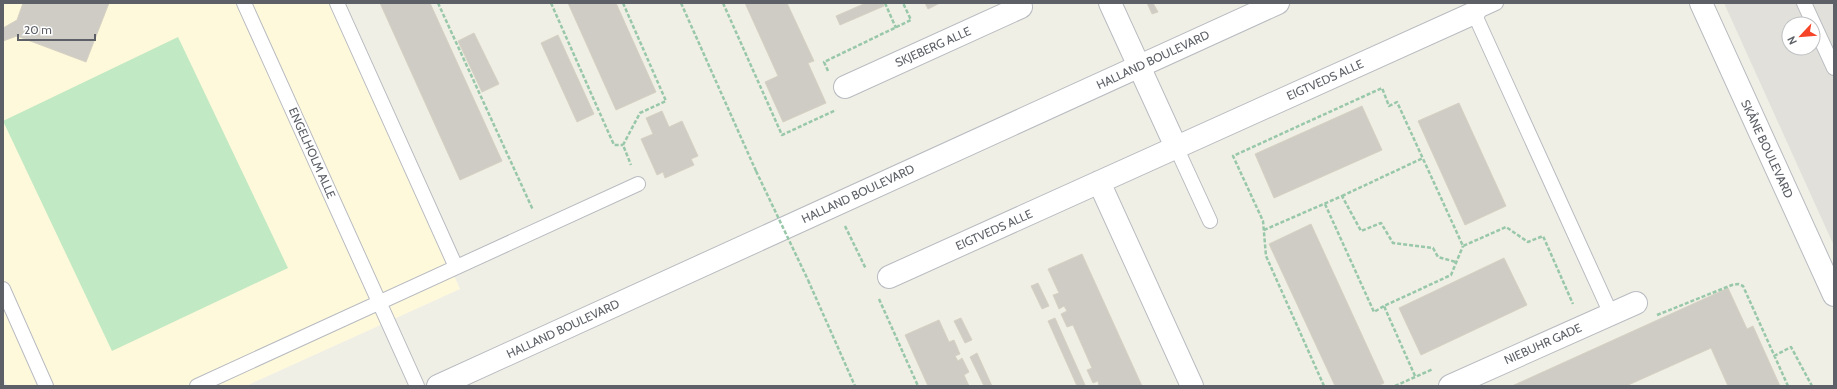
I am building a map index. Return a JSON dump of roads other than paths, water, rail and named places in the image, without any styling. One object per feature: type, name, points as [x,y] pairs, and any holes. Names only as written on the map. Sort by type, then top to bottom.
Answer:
[{"type":"street","points":[[1110,3],[1176,147]]},
{"type":"street","name":"HALLAND BOULEVARD","points":[[438,386],[1278,3]]},
{"type":"street","name":"SKÅNE BOULEVARD","points":[[1700,3],[1834,295]]},
{"type":"street","name":"SKJEBERG ALLE","points":[[845,87],[1024,4]]},
{"type":"street","name":"EIGTVEDS ALLE","points":[[889,277],[1474,13]]},
{"type":"street","points":[[1099,182],[1192,386]]},
{"type":"street","name":"NIEBUHR GADE","points":[[1450,386],[1636,303]]},
{"type":"lane","name":"ENGELHOLM ALLE","points":[[244,3],[417,386]]},
{"type":"lane","points":[[337,3],[456,267]]},
{"type":"lane","points":[[1496,3],[1474,13],[1611,314]]},
{"type":"lane","points":[[1804,3],[1834,68]]},
{"type":"lane","points":[[1176,147],[1210,221]]},
{"type":"lane","points":[[197,386],[638,184]]},
{"type":"lane","points":[[3,290],[46,386]]}]
